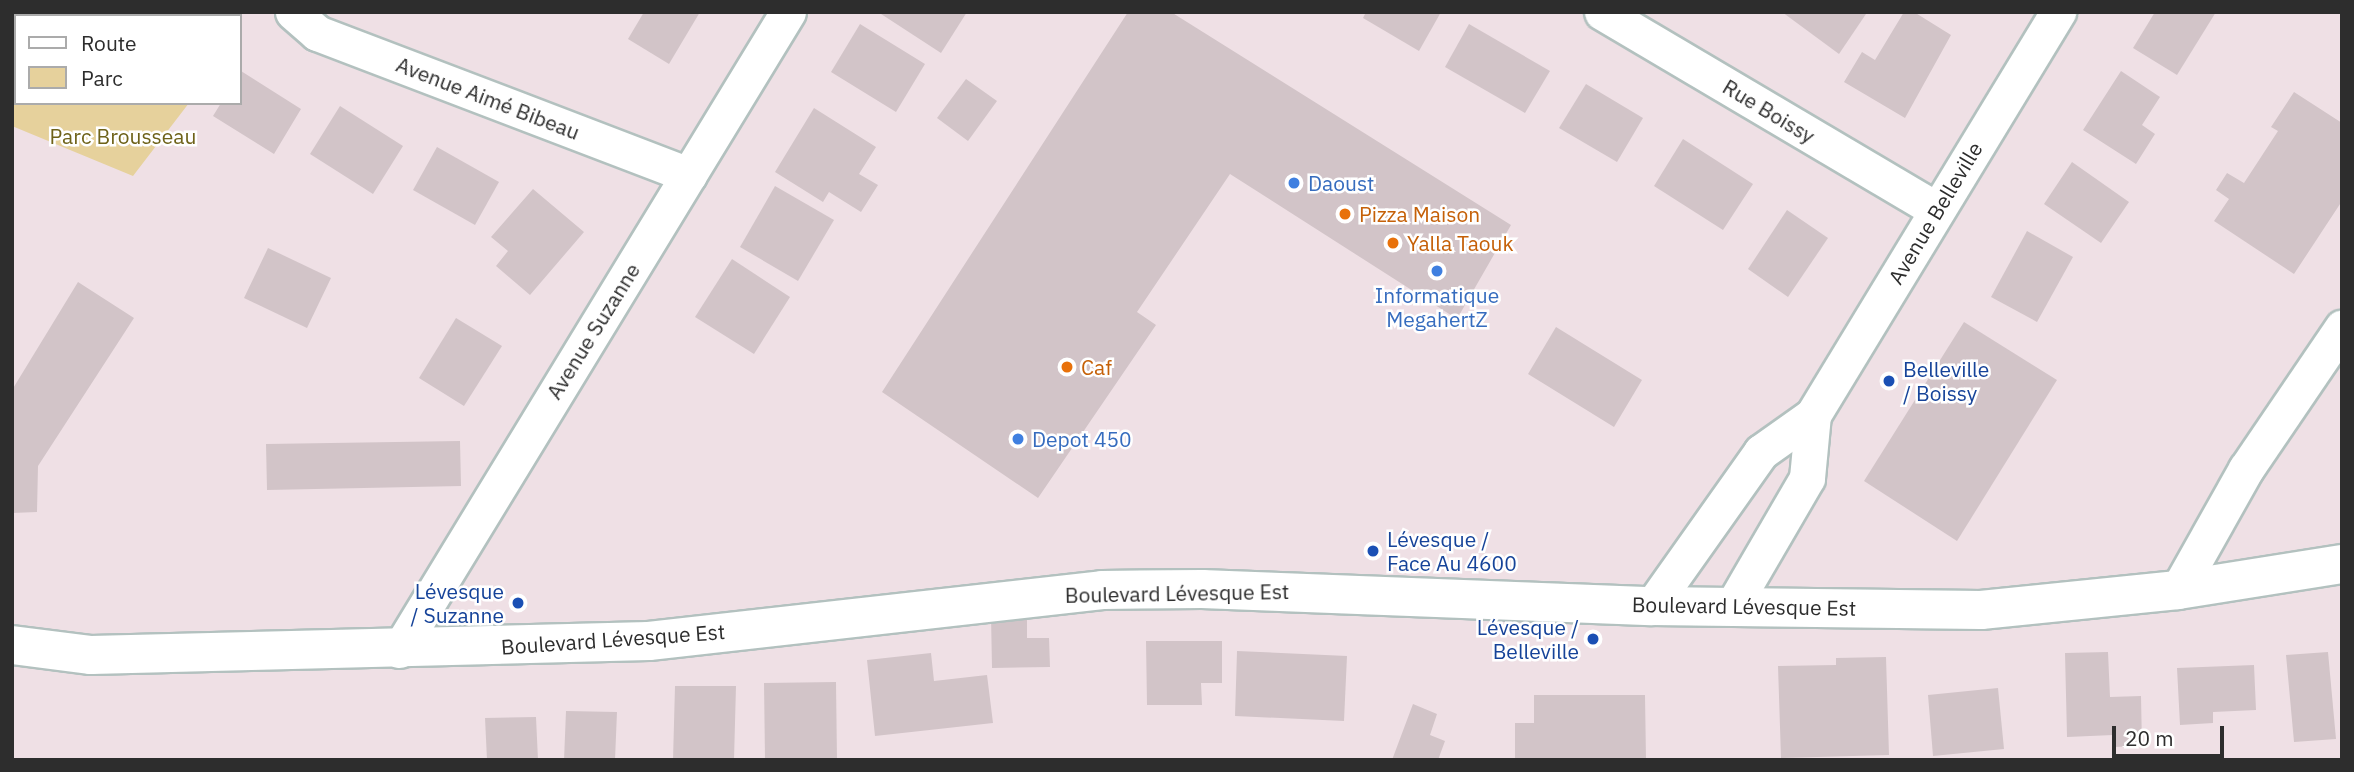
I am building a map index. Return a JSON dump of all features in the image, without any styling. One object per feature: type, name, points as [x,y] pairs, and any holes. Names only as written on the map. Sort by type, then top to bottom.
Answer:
[{"type":"street","name":"Avenue Aimé Bibeau","points":[[293,12],[317,33],[689,175]]},
{"type":"street","name":"Avenue Suzanne","points":[[399,650],[788,12]]},
{"type":"street","name":"Rue Boissy","points":[[1602,12],[1937,210]]},
{"type":"street","name":"Avenue Belleville","points":[[1652,606],[1760,452],[1813,415],[2058,12]]},
{"type":"street","points":[[2178,590],[2246,468],[2342,328]]},
{"type":"street","name":"Avenue Belleville","points":[[1731,607],[1807,478],[1813,415]]},
{"type":"street","name":"Boulevard Lévesque Est","points":[[12,645],[91,655],[399,650],[649,641],[1102,590],[1323,592],[1652,606],[1981,610],[2178,590],[2342,564]]},
{"type":"green space","name":"Parc Brousseau","points":[[12,12],[207,12],[14,14],[14,105],[187,105],[133,176],[12,126]]},
{"type":"building","points":[[644,12],[700,12],[669,64],[628,39]]},
{"type":"building","points":[[878,12],[967,12],[941,53]]},
{"type":"building","points":[[1128,12],[1171,12],[1511,225],[1457,319],[1230,174],[1137,312],[1156,325],[1038,498],[882,392]]},
{"type":"building","points":[[1366,12],[1441,12],[1419,51],[1363,18]]},
{"type":"building","points":[[1782,12],[1863,12],[1866,14],[1839,54]]},
{"type":"building","points":[[1904,12],[1914,12],[1951,35],[1905,118],[1844,82],[1862,52],[1875,60]]},
{"type":"building","points":[[2155,12],[2216,12],[2177,75],[2133,48]]},
{"type":"building","points":[[860,24],[925,64],[896,112],[831,72]]},
{"type":"building","points":[[1469,24],[1550,71],[1525,113],[1445,67]]},
{"type":"building","points":[[2121,71],[2160,97],[2142,125],[2155,134],[2136,164],[2083,130]]},
{"type":"building","points":[[242,72],[301,109],[274,154],[213,116],[220,105],[242,105]]},
{"type":"building","points":[[966,79],[997,101],[968,141],[937,118]]},
{"type":"building","points":[[1586,84],[1643,118],[1617,162],[1559,128]]},
{"type":"building","points":[[2294,92],[2342,123],[2342,201],[2294,274],[2214,221],[2229,199],[2216,190],[2227,173],[2244,183],[2278,131],[2271,127]]},
{"type":"building","points":[[340,106],[403,146],[373,194],[310,154]]},
{"type":"building","points":[[814,108],[876,147],[859,174],[878,185],[861,212],[829,192],[823,202],[775,172]]},
{"type":"building","points":[[1683,139],[1753,184],[1723,230],[1654,186]]},
{"type":"building","points":[[437,147],[499,182],[475,225],[413,190]]},
{"type":"building","points":[[2072,162],[2129,202],[2101,243],[2044,204]]},
{"type":"building","points":[[775,186],[834,220],[798,281],[740,247]]},
{"type":"building","points":[[533,189],[584,232],[530,295],[496,266],[508,251],[491,237]]},
{"type":"building","points":[[1787,210],[1828,238],[1788,297],[1748,269]]},
{"type":"building","points":[[2027,231],[2073,257],[2037,322],[1991,297]]},
{"type":"building","points":[[268,248],[331,278],[307,328],[244,298]]},
{"type":"building","points":[[732,259],[790,297],[754,354],[695,317]]},
{"type":"building","points":[[78,282],[134,318],[38,466],[37,512],[12,513],[12,390]]},
{"type":"building","points":[[456,318],[502,346],[464,406],[419,378]]},
{"type":"building","points":[[1964,322],[2057,380],[1957,541],[1864,481]]},
{"type":"building","points":[[1556,327],[1642,380],[1614,427],[1528,374]]},
{"type":"building","points":[[460,441],[461,486],[267,490],[266,444]]},
{"type":"building","points":[[1027,615],[1027,638],[1049,638],[1050,667],[992,668],[991,616]]},
{"type":"building","points":[[1146,641],[1222,641],[1222,683],[1201,683],[1202,705],[1147,705]]},
{"type":"building","points":[[1237,651],[1347,656],[1344,721],[1235,716]]},
{"type":"building","points":[[2108,652],[2110,697],[2141,696],[2142,746],[2114,747],[2113,735],[2067,737],[2065,653]]},
{"type":"building","points":[[2328,652],[2336,739],[2294,742],[2286,655]]},
{"type":"building","points":[[931,653],[934,681],[987,675],[993,723],[875,736],[867,660]]},
{"type":"building","points":[[1886,657],[1889,755],[1781,758],[1778,666],[1836,665],[1836,658]]},
{"type":"building","points":[[2254,665],[2256,710],[2213,712],[2213,723],[2180,725],[2177,668]]},
{"type":"building","points":[[836,682],[837,760],[765,760],[764,683]]},
{"type":"building","points":[[675,686],[736,686],[734,760],[673,760]]},
{"type":"building","points":[[1998,688],[2004,749],[1933,756],[1928,695]]},
{"type":"building","points":[[1534,695],[1645,695],[1646,760],[1515,759],[1515,723],[1534,723]]},
{"type":"building","points":[[1413,704],[1437,714],[1430,735],[1445,741],[1438,760],[1392,760]]},
{"type":"building","points":[[566,711],[617,712],[615,760],[564,760]]},
{"type":"building","points":[[536,717],[538,760],[487,760],[485,718]]},
{"type":"place","name":"Daoust","points":[[1294,183]]},
{"type":"place","name":"Pizza Maison","points":[[1345,214]]},
{"type":"place","name":"Yalla Taouk","points":[[1393,243]]},
{"type":"place","name":"Informatique MegahertZ","points":[[1437,271]]},
{"type":"place","name":"Caf","points":[[1067,367]]},
{"type":"place","name":"Belleville / Boissy","points":[[1889,381]]},
{"type":"place","name":"Depot 450","points":[[1018,439]]},
{"type":"place","name":"Lévesque / Face Au 4600","points":[[1373,551]]},
{"type":"place","name":"Lévesque / Suzanne","points":[[518,603]]},
{"type":"place","name":"Lévesque / Belleville","points":[[1593,639]]}]
